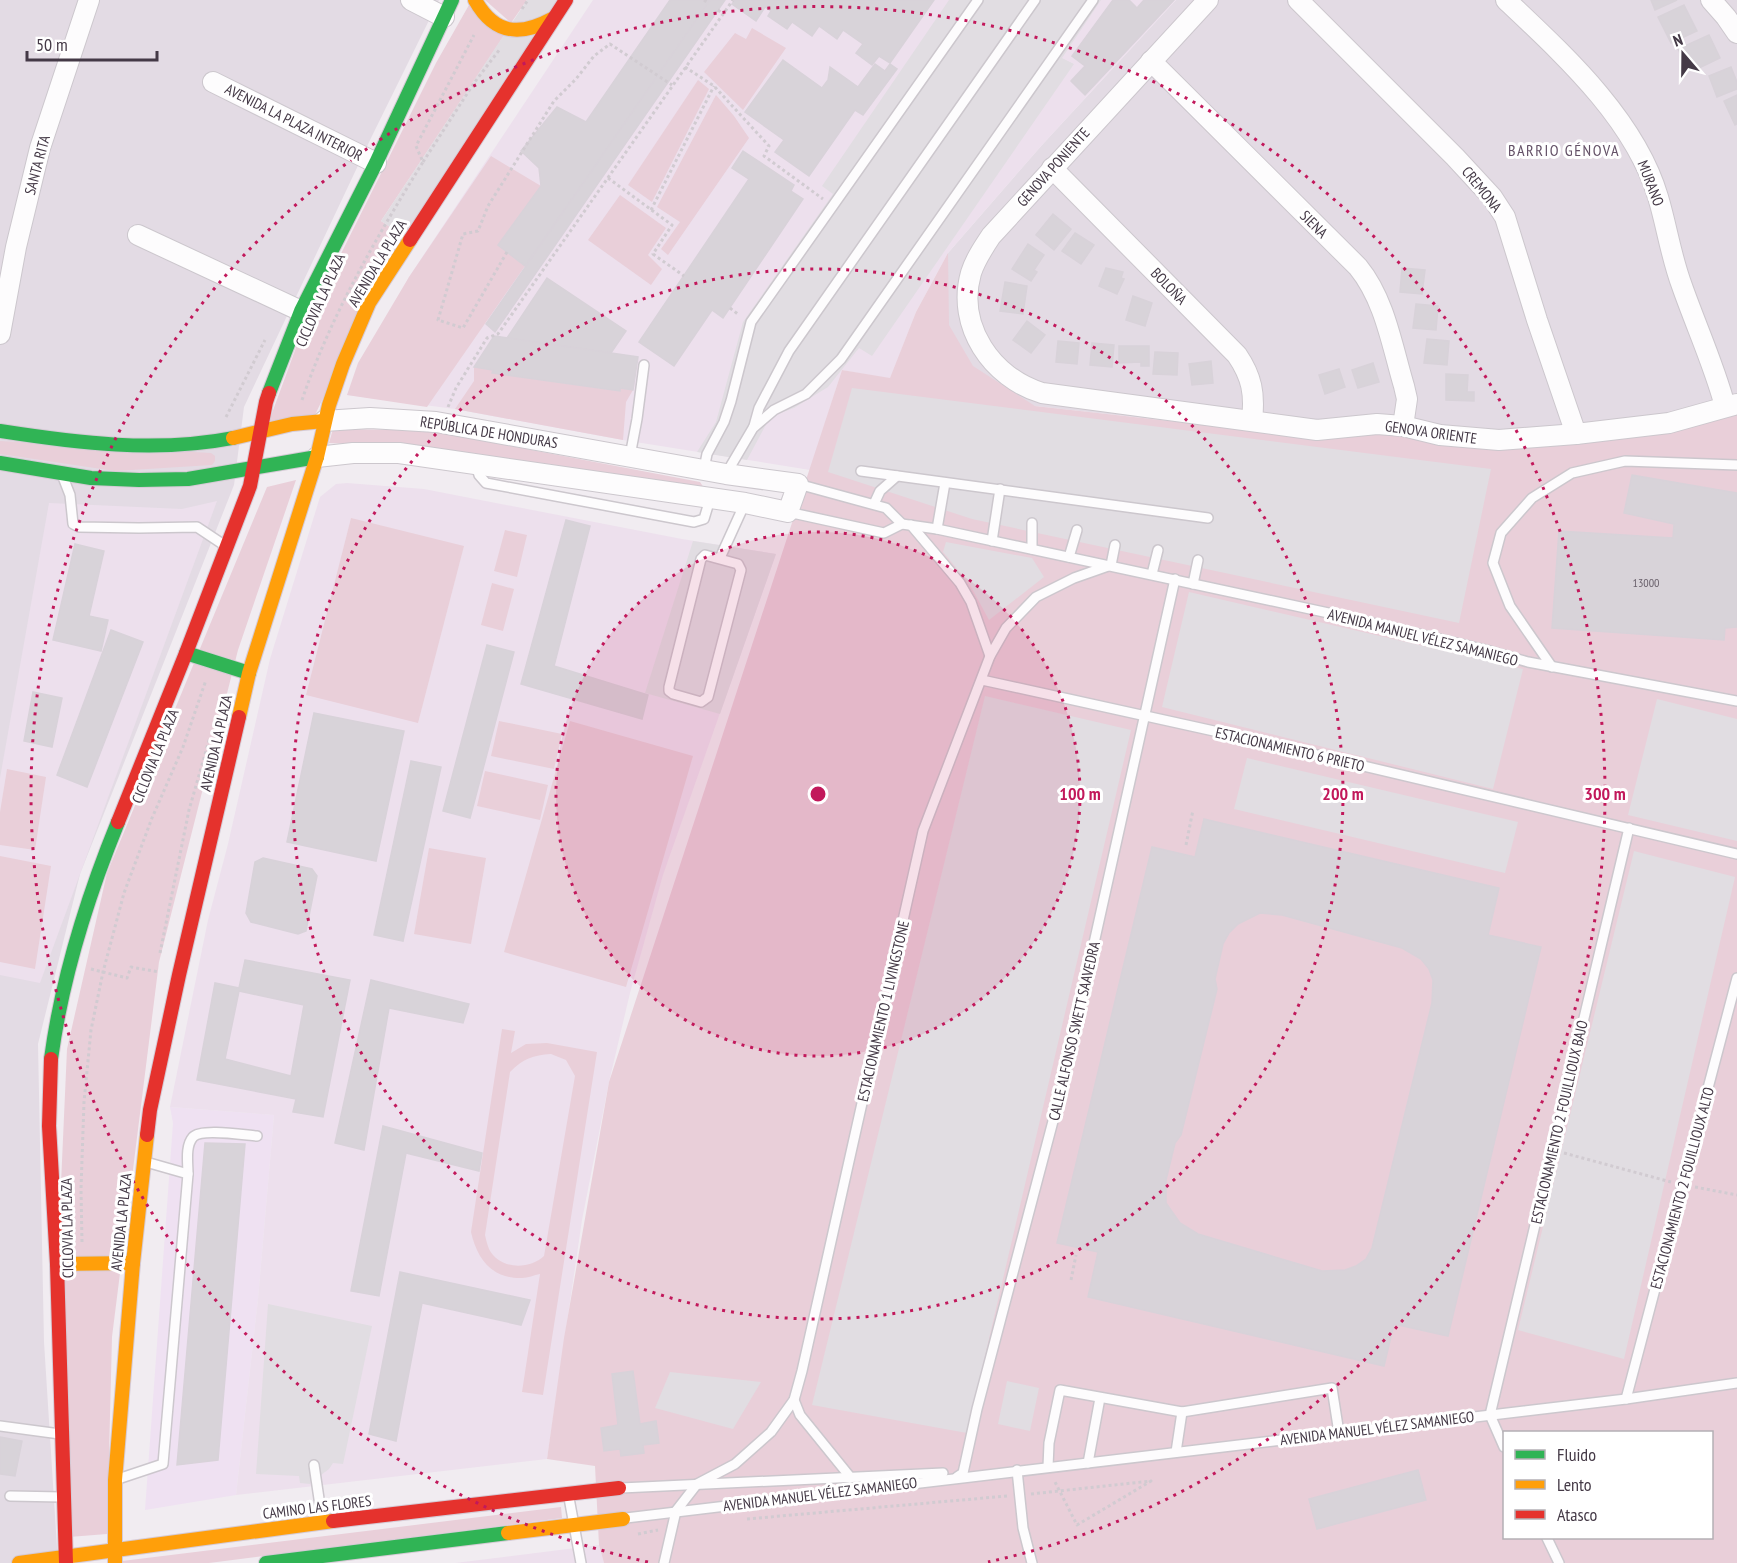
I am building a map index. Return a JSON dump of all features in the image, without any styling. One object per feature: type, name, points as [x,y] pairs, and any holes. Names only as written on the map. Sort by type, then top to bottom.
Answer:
[{"type":"main road","points":[[476,0],[484,15],[493,23],[513,31],[526,31],[540,27],[552,19]]},
{"type":"main road","name":"AVENIDA LA PLAZA","points":[[114,1556],[115,1480],[133,1263],[150,1110],[178,975],[249,674],[316,457],[324,421],[343,364],[369,303],[566,0]]},
{"type":"main road","points":[[66,1560],[57,1264],[49,1126],[49,1092],[56,1022],[63,986],[96,876],[186,653],[250,486],[266,402],[301,311],[376,163],[448,8]]},
{"type":"main road","name":"REPÚBLICA DE HONDURAS","points":[[0,431],[59,441],[121,446],[170,446],[218,441],[294,424],[324,421]]},
{"type":"main road","points":[[0,463],[91,478],[139,480],[188,479],[316,457]]},
{"type":"main road","points":[[186,653],[249,674]]},
{"type":"main road","points":[[57,1264],[133,1263]]},
{"type":"main road","name":"CAMINO LAS FLORES","points":[[266,1563],[371,1555],[524,1515],[568,1495],[623,1488]]},
{"type":"main road","name":"CAMINO LAS FLORES","points":[[20,1563],[114,1556],[323,1522],[524,1515],[572,1524],[623,1519]]},
{"type":"street","name":"SANTA RITA","points":[[0,334],[16,247],[40,148],[89,0]]},
{"type":"street","points":[[411,0],[448,8]]},
{"type":"street","name":"GENOVA PONIENTE","points":[[991,360],[975,336],[970,320],[968,289],[971,274],[991,236],[1208,0]]},
{"type":"street","name":"CREMONA","points":[[1298,0],[1492,197],[1504,217],[1576,434]]},
{"type":"street","name":"MURANO","points":[[1506,0],[1578,70],[1629,135],[1645,163],[1658,197],[1671,254],[1710,358],[1731,405]]},
{"type":"street","points":[[1711,0],[1737,33]]},
{"type":"street","name":"SIENA","points":[[1151,61],[1358,267],[1368,280],[1379,303],[1404,386],[1407,399],[1403,426]]},
{"type":"street","name":"AVENIDA LA PLAZA INTERIOR","points":[[213,82],[376,163]]},
{"type":"street","name":"BOLOÑA","points":[[1052,168],[1237,355],[1247,370],[1252,386],[1252,420]]},
{"type":"street","points":[[138,235],[301,311]]},
{"type":"street","name":"GENOVA ORIENTE","points":[[991,360],[1016,381],[1029,389],[1042,393],[1317,430],[1377,424],[1403,426],[1440,435],[1499,441],[1670,423],[1731,405]]},
{"type":"street","name":"REPÚBLICA DE HONDURAS","points":[[324,421],[370,418],[436,422],[726,474],[798,484]]},
{"type":"street","points":[[316,457],[353,453],[399,453],[744,503],[788,512],[798,484]]},
{"type":"street","points":[[710,499],[726,474]]},
{"type":"lane","points":[[704,469],[707,454],[731,401],[751,322],[978,0]]},
{"type":"lane","points":[[726,474],[753,428],[759,408],[789,351],[1035,0]]},
{"type":"lane","points":[[753,428],[774,410],[806,394],[841,359],[1093,0]]},
{"type":"lane","points":[[630,456],[644,364]]},
{"type":"lane","points":[[1552,667],[1510,606],[1493,563],[1501,532],[1532,498],[1572,474],[1625,461],[1737,465]]},
{"type":"lane","points":[[861,471],[1208,518]]},
{"type":"lane","points":[[61,472],[70,495],[73,524],[79,527],[197,527],[226,547]]},
{"type":"lane","points":[[874,504],[880,491],[897,476]]},
{"type":"lane","points":[[937,529],[945,483]]},
{"type":"lane","points":[[798,484],[886,508],[907,525],[960,583],[971,602],[990,656]]},
{"type":"lane","points":[[992,540],[1000,489]]},
{"type":"lane","points":[[720,558],[744,503]]},
{"type":"lane","points":[[788,512],[884,533],[907,525]]},
{"type":"lane","points":[[1032,524],[1032,549]]},
{"type":"lane","name":"AVENIDA MANUEL VÉLEZ SAMANIEGO","points":[[907,525],[992,540],[1175,579],[1347,617],[1552,667],[1737,701]]},
{"type":"lane","points":[[1069,557],[1077,530]]},
{"type":"lane","points":[[1111,565],[1116,545]]},
{"type":"lane","points":[[1152,574],[1158,550]]},
{"type":"lane","points":[[705,555],[720,558],[738,564],[741,570],[708,697],[701,702],[670,693],[669,687],[701,559],[705,555]]},
{"type":"lane","points":[[1193,584],[1198,560]]},
{"type":"lane","name":"ESTACIONAMIENTO 1 LIVINGSTONE","points":[[698,1484],[735,1464],[753,1449],[771,1432],[794,1400],[923,831],[990,656],[1006,628],[1036,597],[1074,578],[1111,565]]},
{"type":"lane","name":"CALLE ALFONSO SWETT SAAVEDRA","points":[[960,1475],[1062,1087],[1175,579]]},
{"type":"lane","name":"ESTACIONAMIENTO 6 PRIETO","points":[[982,680],[1146,715],[1737,854]]},
{"type":"lane","name":"ESTACIONAMIENTO 2 FOUILLIOUX BAJO","points":[[1490,1415],[1629,828]]},
{"type":"lane","name":"ESTACIONAMIENTO 2 FOUILLIOUX ALTO","points":[[1626,1399],[1737,978]]},
{"type":"lane","points":[[115,1480],[163,1464],[188,1174],[188,1148],[192,1138],[200,1132],[257,1136]]},
{"type":"lane","points":[[144,1161],[188,1174]]},
{"type":"lane","name":"AVENIDA MANUEL VÉLEZ SAMANIEGO","points":[[623,1519],[960,1475],[1339,1433],[1626,1399],[1737,1383]]},
{"type":"lane","points":[[1048,1467],[1049,1443],[1060,1390],[1182,1412],[1332,1388],[1339,1433]]},
{"type":"lane","points":[[1088,1462],[1100,1398]]},
{"type":"lane","points":[[794,1400],[800,1415],[851,1478]]},
{"type":"lane","points":[[1176,1452],[1182,1412]]},
{"type":"lane","points":[[1490,1415],[1503,1445]]},
{"type":"lane","points":[[0,1426],[62,1434]]},
{"type":"lane","points":[[314,1465],[323,1522]]},
{"type":"lane","points":[[1017,1470],[1023,1528],[1032,1563]]},
{"type":"lane","name":"AVENIDA MANUEL VÉLEZ SAMANIEGO","points":[[623,1488],[960,1475]]},
{"type":"lane","points":[[664,1563],[676,1511],[698,1484]]},
{"type":"lane","points":[[568,1495],[581,1563]]},
{"type":"lane","points":[[10,1496],[64,1497]]},
{"type":"lane","points":[[1547,1539],[1559,1563]]},
{"type":"path","points":[[704,0],[708,3]]},
{"type":"path","points":[[456,388],[487,338],[498,334],[733,0]]},
{"type":"path","points":[[718,10],[723,14]]},
{"type":"path","points":[[423,162],[416,146],[476,31]]},
{"type":"path","points":[[294,424],[308,381],[344,299],[381,231],[474,83],[513,31]]},
{"type":"path","points":[[507,252],[463,328],[438,320],[463,234],[478,231],[488,206],[554,101],[576,80],[594,56],[610,44],[672,86]]},
{"type":"path","points":[[685,68],[714,86],[769,146],[764,156],[833,207]]},
{"type":"path","points":[[651,210],[714,86]]},
{"type":"path","points":[[607,178],[672,225],[653,254],[684,276]]},
{"type":"path","points":[[83,1264],[81,1189],[84,1102],[91,1030],[103,972],[124,893],[152,818],[183,747],[213,662]]},
{"type":"path","points":[[1186,845],[1193,810]]},
{"type":"path","points":[[70,964],[127,978],[131,967],[156,971]]},
{"type":"path","points":[[1553,1150],[1683,1185],[1737,1195]]},
{"type":"path","points":[[1071,1280],[1076,1255]]},
{"type":"path","points":[[737,1519],[1020,1495],[1059,1490],[1151,1481],[1077,1525],[1059,1490],[1048,1467]]},
{"type":"path","points":[[634,1535],[671,1528]]},
{"type":"shaded area","points":[[0,0],[439,0],[244,407],[234,485],[80,874],[38,1044],[44,1342],[58,1563],[0,1563]]},
{"type":"shaded area","points":[[485,0],[527,0],[511,23]]},
{"type":"shaded area","points":[[527,0],[566,0],[409,239],[381,221]]},
{"type":"shaded area","points":[[593,0],[1176,0],[1042,145],[948,253],[916,312],[890,379],[842,370],[810,470],[623,440],[455,409],[347,395],[409,277]]},
{"type":"shaded area","points":[[949,0],[1101,0],[1062,58],[1074,64],[872,356],[859,348],[828,387],[794,408],[770,417],[747,460],[697,452],[716,422],[743,322],[833,194],[822,186]]},
{"type":"shaded area","points":[[1176,0],[1737,0],[1737,412],[1578,443],[1251,430],[1035,406],[890,379],[948,253],[1042,145]]},
{"type":"shaded area","points":[[469,5],[505,34],[381,221],[401,234],[315,415],[268,424],[301,334],[436,63]]},
{"type":"shaded area","points":[[752,28],[786,48],[743,110],[704,72],[735,33],[746,39]]},
{"type":"shaded area","points":[[698,80],[709,89],[652,202],[628,185]]},
{"type":"shaded area","points":[[716,95],[749,138],[668,255],[661,249],[680,222],[657,207]]},
{"type":"shaded area","points":[[491,156],[541,186],[498,245],[525,266],[427,407],[347,395],[358,363],[409,277]]},
{"type":"shaded area","points":[[620,195],[666,228],[648,255],[662,269],[651,285],[588,240]]},
{"type":"shaded area","points":[[948,253],[949,325],[973,366],[1035,406],[1251,430],[1376,429],[1439,442],[1737,412],[1737,1563],[604,1563],[599,1545],[595,1466],[547,1459],[564,1338],[609,1082],[842,370],[890,378],[916,312]]},
{"type":"shaded area","points":[[474,367],[493,370],[493,373],[619,391],[620,388],[633,390],[626,402],[623,440],[455,409],[474,381]]},
{"type":"shaded area","points":[[852,388],[1491,469],[1459,623],[972,519],[828,472]]},
{"type":"shaded area","points":[[333,429],[410,430],[448,434],[700,482],[704,488],[700,493],[433,448],[329,443]]},
{"type":"shaded area","points":[[0,441],[211,453],[215,456],[215,461],[212,465],[115,471],[0,454]]},
{"type":"shaded area","points":[[296,480],[238,650],[159,962],[112,1337],[107,1534],[69,1537],[60,1206],[67,1049],[107,873],[267,487]]},
{"type":"shaded area","points":[[336,484],[424,489],[682,539],[776,554],[663,875],[630,993],[609,1082],[582,1220],[547,1459],[236,1495],[258,1299],[274,1115],[170,1107],[208,920],[228,844],[270,659],[320,497]]},
{"type":"shaded area","points":[[217,501],[40,983],[0,975],[0,778],[49,503],[182,509]]},
{"type":"shaded area","points":[[351,518],[464,546],[418,723],[306,695]]},
{"type":"shaded area","points":[[505,530],[527,535],[517,577],[494,571]]},
{"type":"shaded area","points":[[693,541],[776,554],[720,714],[645,693]]},
{"type":"shaded area","points":[[946,542],[1032,558],[1044,577],[989,620],[969,583],[943,552]]},
{"type":"shaded area","points":[[492,583],[514,589],[503,631],[481,625]]},
{"type":"shaded area","points":[[1189,592],[1523,669],[1493,789],[1162,707]]},
{"type":"shaded area","points":[[985,696],[1131,730],[967,1433],[812,1405]]},
{"type":"shaded area","points":[[1657,699],[1737,719],[1737,841],[1628,815]]},
{"type":"shaded area","points":[[499,721],[562,734],[554,769],[491,756]]},
{"type":"shaded area","points":[[570,721],[693,756],[626,987],[504,952]]},
{"type":"shaded area","points":[[1247,758],[1518,822],[1505,873],[1234,809]]},
{"type":"shaded area","points":[[7,769],[46,777],[35,850],[0,845],[0,812]]},
{"type":"shaded area","points":[[485,771],[548,785],[540,820],[477,806]]},
{"type":"shaded area","points":[[429,848],[486,858],[471,944],[414,934]]},
{"type":"shaded area","points":[[1634,851],[1735,877],[1624,1359],[1518,1330]]},
{"type":"shaded area","points":[[0,856],[51,866],[35,969],[0,962]]},
{"type":"shaded area","points":[[502,1029],[515,1031],[511,1053],[526,1044],[547,1043],[597,1052],[543,1395],[522,1392],[540,1274],[524,1278],[502,1275],[494,1271],[477,1251],[471,1232]],"holes":[[[551,1054],[566,1060],[575,1076],[544,1256],[531,1264],[515,1266],[507,1264],[494,1256],[489,1249],[485,1235],[510,1072],[529,1058],[539,1055]]]},
{"type":"shaded area","points":[[170,1107],[274,1115],[258,1299],[236,1495],[145,1510],[173,1123]]},
{"type":"shaded area","points":[[268,1304],[372,1326],[343,1464],[333,1463],[317,1478],[312,1477],[310,1484],[300,1483],[299,1476],[256,1474]]},
{"type":"shaded area","points":[[670,1372],[761,1382],[733,1429],[655,1408]]},
{"type":"shaded area","points":[[1007,1381],[1039,1388],[1030,1431],[998,1424]]},
{"type":"shaded area","points":[[561,1507],[562,1518],[209,1563],[106,1563]]},
{"type":"shaded area","points":[[599,1545],[604,1563],[455,1563]]},
{"type":"building","points":[[670,0],[710,0],[525,266],[498,245],[541,186],[539,168],[521,151],[557,107],[586,122]]},
{"type":"building","points":[[710,0],[725,0],[495,332],[486,324]]},
{"type":"building","points":[[735,0],[934,0],[890,63],[879,56],[872,65],[856,53],[863,44],[843,30],[837,39],[819,26],[812,36],[792,22],[787,29],[768,16],[771,11],[765,7],[756,21],[732,4]]},
{"type":"building","points":[[1113,0],[1129,0],[1137,8],[1144,0],[1174,0],[1085,95],[1071,81],[1085,66],[1072,56]]},
{"type":"building","points":[[1651,0],[1677,0],[1655,10]]},
{"type":"building","points":[[1684,5],[1697,31],[1671,43],[1658,17]]},
{"type":"building","points":[[1709,35],[1720,58],[1695,70],[1687,53],[1682,56],[1678,49]]},
{"type":"building","points":[[783,60],[822,88],[828,80],[830,67],[858,87],[875,64],[885,71],[890,64],[897,69],[863,115],[855,110],[809,176],[775,152],[784,140],[745,112]]},
{"type":"building","points":[[1731,67],[1737,82],[1737,89],[1717,97],[1709,76]]},
{"type":"building","points":[[1737,95],[1737,124],[1735,125],[1724,101]]},
{"type":"building","points":[[743,151],[794,185],[791,191],[803,199],[723,318],[712,310],[674,366],[639,342],[749,179],[732,168]]},
{"type":"building","points":[[1053,214],[1071,229],[1054,250],[1036,235]]},
{"type":"building","points":[[1075,233],[1094,245],[1081,264],[1062,251]]},
{"type":"building","points":[[1028,244],[1044,255],[1034,270],[1037,272],[1031,281],[1012,269]]},
{"type":"building","points":[[1106,268],[1123,272],[1121,278],[1124,279],[1117,294],[1099,286]]},
{"type":"building","points":[[1402,268],[1425,270],[1422,294],[1400,292]]},
{"type":"building","points":[[547,278],[626,331],[611,353],[507,338]]},
{"type":"building","points":[[1005,282],[1027,286],[1023,314],[1000,311]]},
{"type":"building","points":[[1133,296],[1152,303],[1145,326],[1126,320]]},
{"type":"building","points":[[1416,304],[1438,306],[1436,330],[1413,328]]},
{"type":"building","points":[[1027,321],[1045,335],[1031,353],[1013,340]]},
{"type":"building","points":[[494,336],[638,357],[633,390],[620,388],[620,391],[492,373],[493,370],[474,367]]},
{"type":"building","points":[[1427,339],[1449,341],[1447,365],[1424,363]]},
{"type":"building","points":[[1058,341],[1079,343],[1077,364],[1056,362]]},
{"type":"building","points":[[1092,343],[1114,345],[1112,367],[1090,365]]},
{"type":"building","points":[[1119,346],[1149,346],[1149,366],[1141,366],[1141,362],[1119,363]]},
{"type":"building","points":[[1155,352],[1178,353],[1177,375],[1153,374]]},
{"type":"building","points":[[1211,361],[1213,383],[1192,385],[1189,364]]},
{"type":"building","points":[[1373,363],[1379,382],[1358,388],[1352,370]]},
{"type":"building","points":[[1339,369],[1345,387],[1325,394],[1319,375]]},
{"type":"building","points":[[1446,374],[1468,375],[1467,392],[1474,392],[1474,401],[1446,400]]},
{"type":"building","points":[[1632,475],[1737,493],[1737,627],[1725,628],[1724,640],[1552,628],[1559,531],[1673,538],[1674,524],[1624,513]]},
{"type":"building","points":[[566,520],[590,526],[554,666],[648,695],[642,719],[521,684]]},
{"type":"building","points":[[75,544],[104,551],[89,616],[108,620],[101,651],[53,640]]},
{"type":"building","points":[[111,630],[143,642],[87,787],[57,775]]},
{"type":"building","points":[[487,645],[514,652],[470,818],[443,811]]},
{"type":"building","points":[[33,692],[62,698],[52,747],[24,741]]},
{"type":"building","points":[[314,713],[404,731],[376,861],[287,842]]},
{"type":"building","points":[[411,761],[441,767],[403,941],[374,935]]},
{"type":"building","points":[[1204,819],[1499,888],[1488,935],[1541,947],[1448,1336],[1394,1324],[1384,1366],[1088,1297],[1098,1252],[1057,1243],[1152,847],[1195,857]],"holes":[[[1260,913],[1282,915],[1402,948],[1421,959],[1429,969],[1433,980],[1432,1003],[1372,1248],[1366,1259],[1345,1270],[1322,1271],[1198,1234],[1180,1223],[1166,1203],[1166,1180],[1175,1143],[1181,1135],[1217,989],[1215,979],[1223,944],[1238,924]]]},
{"type":"building","points":[[263,858],[312,869],[317,876],[306,931],[298,934],[251,922],[246,913],[255,862]]},
{"type":"building","points":[[245,960],[350,980],[323,1117],[293,1112],[296,1099],[197,1080],[215,983],[239,988]],"holes":[[[239,991],[304,1005],[291,1076],[225,1059]]]},
{"type":"building","points":[[371,980],[469,1004],[463,1023],[389,1008],[364,1150],[335,1143]]},
{"type":"building","points":[[383,1126],[482,1153],[479,1171],[406,1153],[379,1296],[351,1291]]},
{"type":"building","points":[[205,1143],[245,1144],[218,1460],[177,1465]]},
{"type":"building","points":[[400,1272],[530,1300],[521,1325],[422,1303],[396,1441],[369,1434]]},
{"type":"building","points":[[633,1371],[640,1424],[656,1421],[659,1443],[643,1445],[644,1453],[621,1456],[620,1449],[604,1451],[601,1428],[618,1425],[612,1374]]},
{"type":"building","points":[[0,1437],[22,1441],[15,1476],[0,1474]]},
{"type":"building","points":[[1418,1470],[1426,1500],[1317,1529],[1309,1499]]},
{"type":"traffic: fast","points":[[269,393],[301,311],[376,163],[452,0]]},
{"type":"traffic: fast","points":[[0,431],[116,445],[146,446],[233,438]]},
{"type":"traffic: fast","points":[[0,463],[91,478],[139,480],[188,479],[317,457]]},
{"type":"traffic: fast","points":[[186,653],[249,673]]},
{"type":"traffic: fast","points":[[51,1059],[62,998],[77,938],[118,822]]},
{"type":"traffic: fast","points":[[266,1563],[508,1533]]},
{"type":"traffic: slow","points":[[475,0],[490,20],[508,29],[529,28],[552,19]]},
{"type":"traffic: slow","points":[[239,717],[249,673],[317,457],[329,405],[343,364],[369,303],[410,240]]},
{"type":"traffic: slow","points":[[233,438],[292,424],[324,421]]},
{"type":"traffic: slow","points":[[115,1563],[115,1480],[133,1263],[147,1135]]},
{"type":"traffic: slow","points":[[57,1264],[133,1263]]},
{"type":"traffic: slow","points":[[508,1533],[623,1519]]},
{"type":"traffic: slow","points":[[19,1563],[333,1521]]},
{"type":"traffic: jam","points":[[410,240],[566,0]]},
{"type":"traffic: jam","points":[[118,822],[250,486],[269,393]]},
{"type":"traffic: jam","points":[[147,1135],[150,1110],[179,975],[239,717]]},
{"type":"traffic: jam","points":[[51,1059],[49,1126],[57,1264],[66,1563]]},
{"type":"traffic: jam","points":[[333,1521],[619,1488]]},
{"type":"district","name":"BARRIO GÉNOVA","points":[[1564,150]]}]
